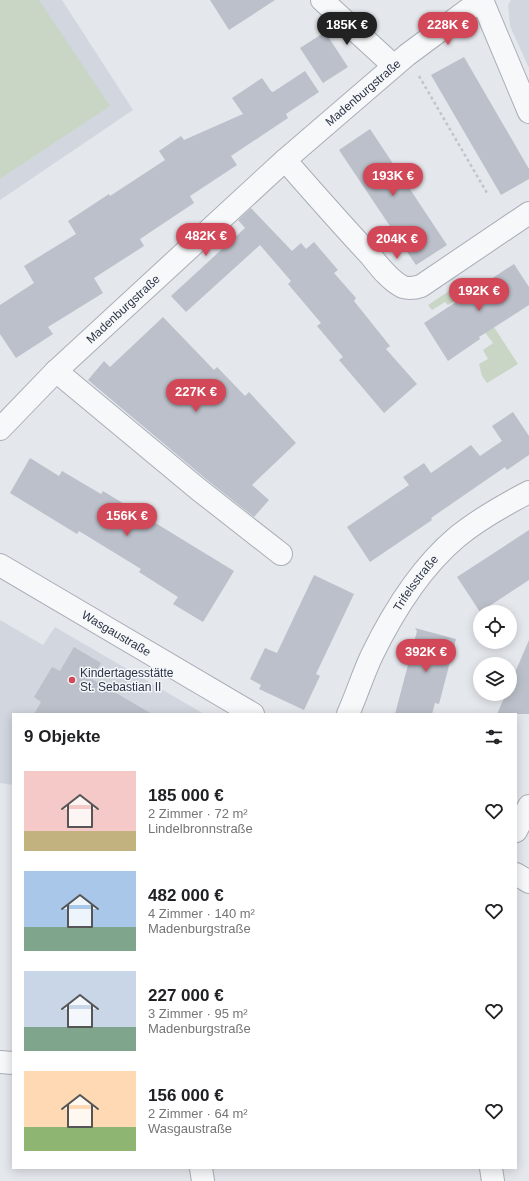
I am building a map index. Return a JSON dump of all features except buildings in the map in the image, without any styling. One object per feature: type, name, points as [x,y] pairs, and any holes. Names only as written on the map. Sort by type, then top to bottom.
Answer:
[{"type":"street","points":[[322,0],[401,61]]},
{"type":"street","name":"Madenburgstraße","points":[[0,429],[56,371],[286,160],[401,61],[482,0],[529,112]]},
{"type":"street","points":[[286,160],[385,272],[396,282],[404,287],[412,289],[421,286],[529,213]]},
{"type":"street","points":[[56,371],[198,489],[281,554]]},
{"type":"street","name":"Trifelsstraße","points":[[348,713],[372,656],[384,632],[396,611],[422,573],[436,557],[458,537],[493,511],[529,492]]},
{"type":"street","name":"Wasgaustraße","points":[[0,566],[243,712]]},
{"type":"street","points":[[517,829],[529,806]]},
{"type":"street","points":[[517,875],[529,882]]},
{"type":"street","points":[[0,1062],[12,1063]]},
{"type":"street","points":[[201,1169],[203,1181]]},
{"type":"street","points":[[491,1169],[493,1181]]},
{"type":"path","points":[[401,61],[487,193]]},
{"type":"shaded area","points":[[0,0],[62,0],[133,110],[0,200]]},
{"type":"shaded area","points":[[511,0],[529,0],[529,68],[510,26],[508,5]]},
{"type":"shaded area","name":"Kindertagesstätte St. Sebastian II","points":[[0,620],[43,645],[55,627],[202,713],[12,713],[12,785],[0,783]]},
{"type":"green space","points":[[0,0],[39,0],[110,106],[0,179]]},
{"type":"green space","points":[[464,281],[518,364],[487,383],[482,376],[479,364],[488,359],[483,350],[493,343],[480,326],[474,312],[463,296],[448,305],[445,302],[432,310],[428,305]]},
{"type":"place","name":"Kindertagesstätte St. Sebastian II","points":[[72,680]]}]
